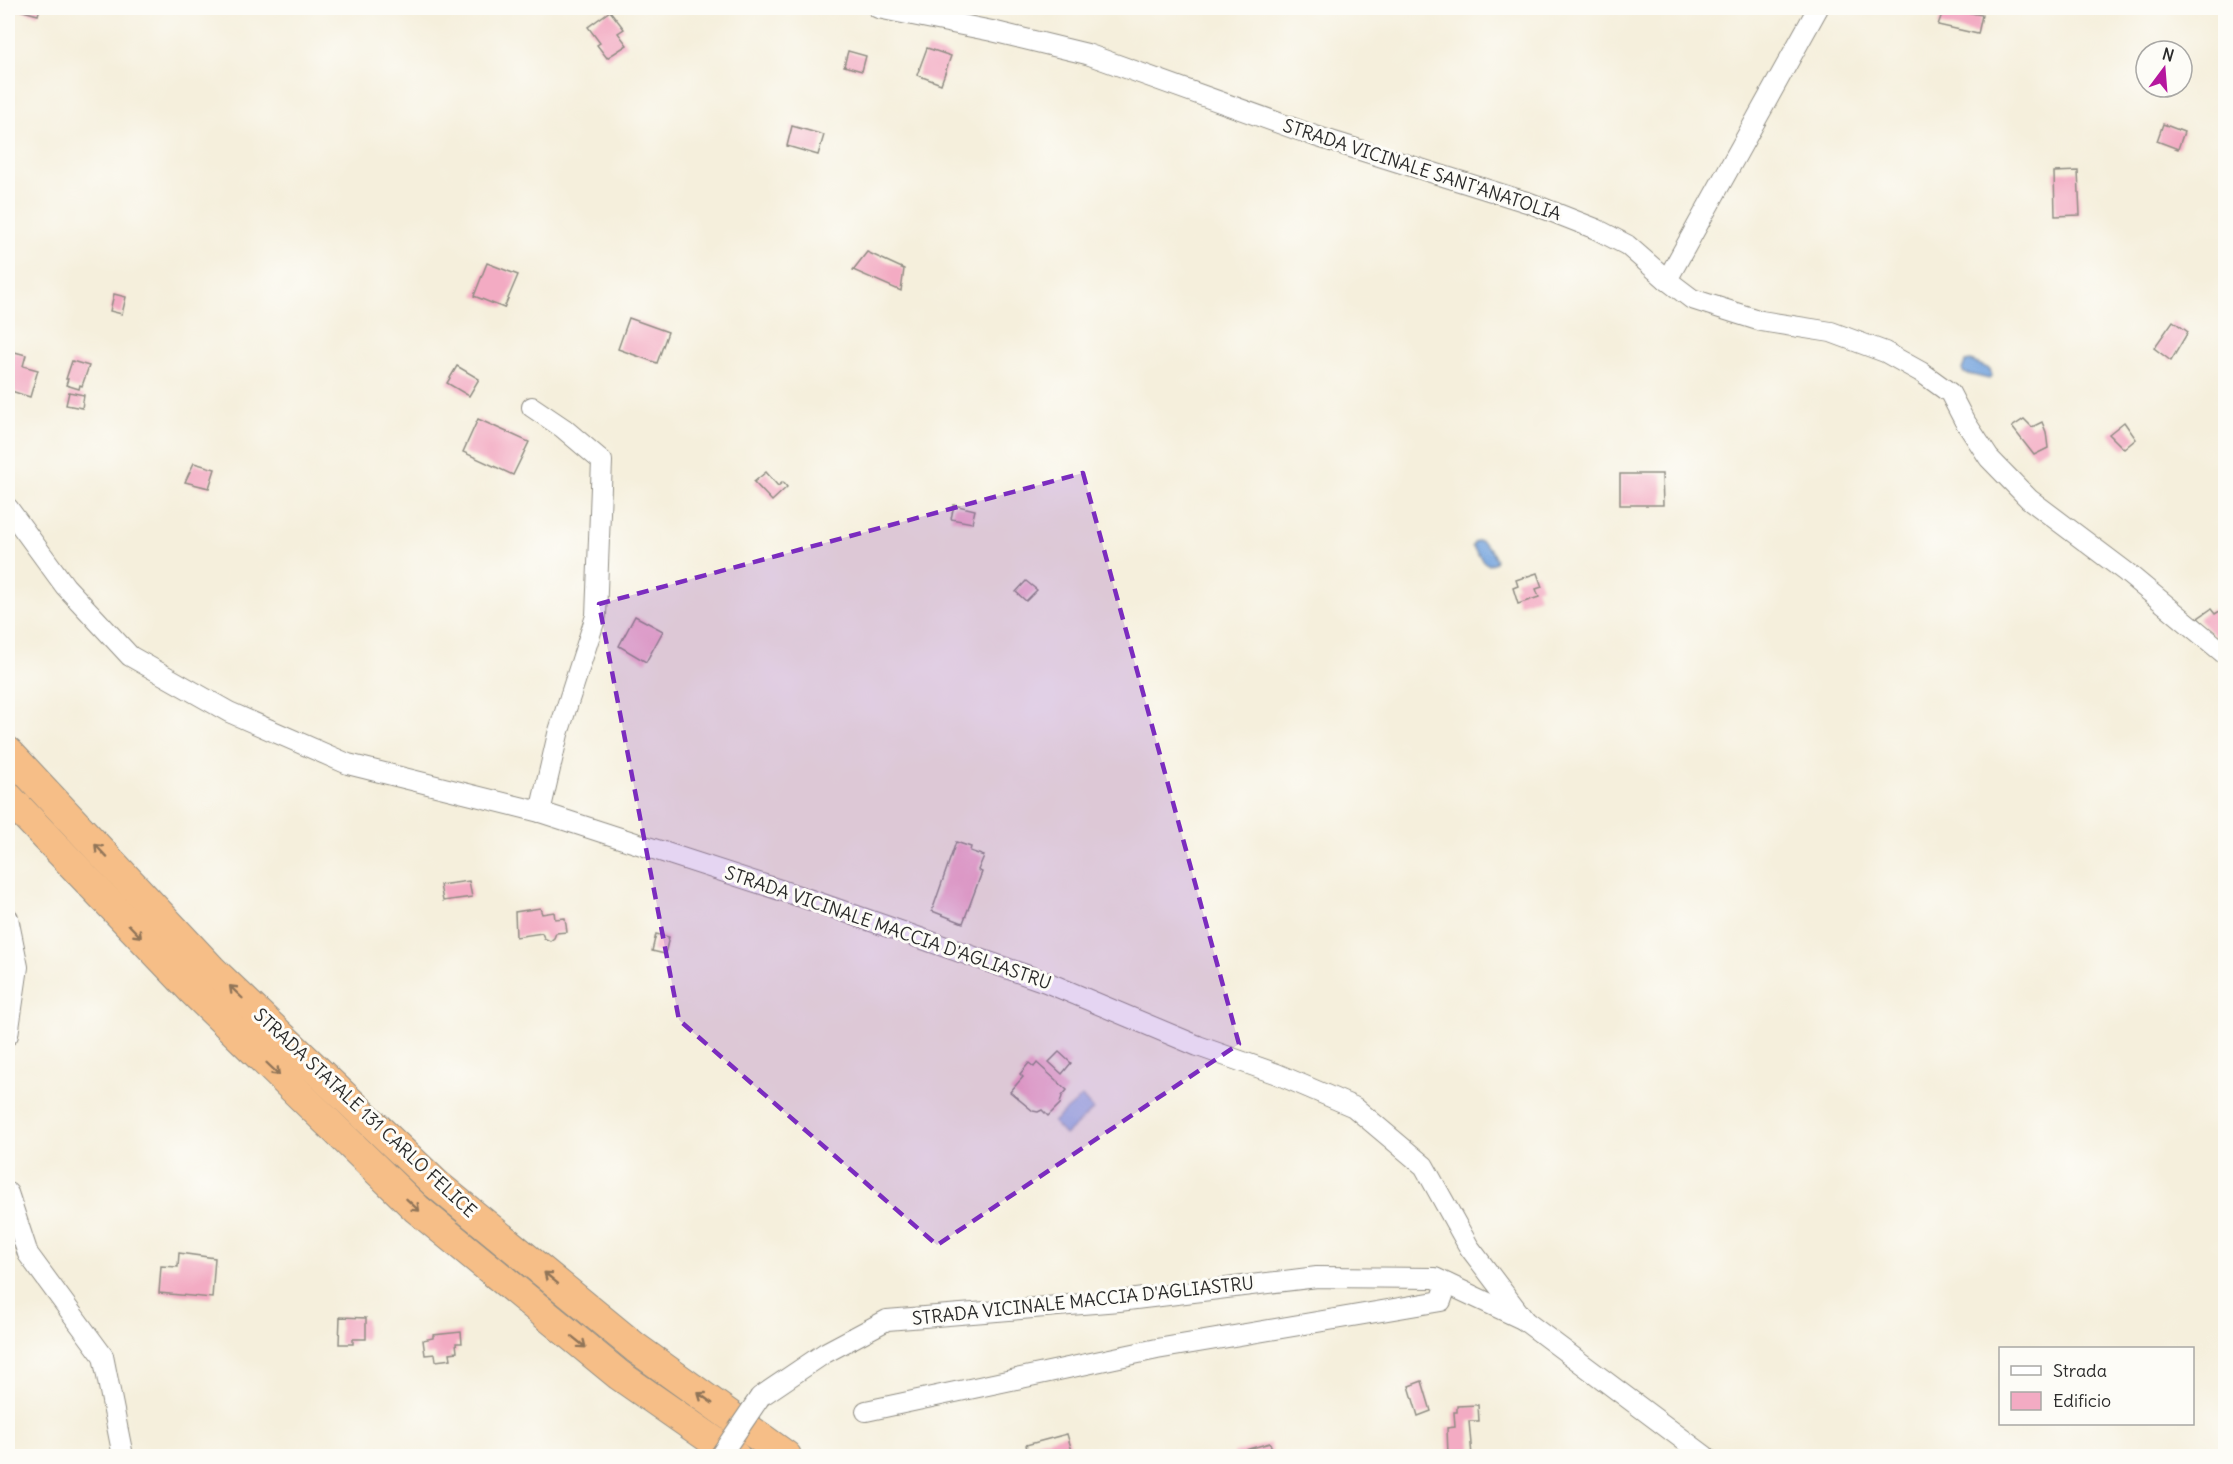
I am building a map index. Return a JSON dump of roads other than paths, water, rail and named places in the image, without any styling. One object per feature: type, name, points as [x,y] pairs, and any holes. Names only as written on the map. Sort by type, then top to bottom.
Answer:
[{"type":"highway","name":"STRADA STATALE 131 CARLO FELICE","points":[[8,752],[211,969],[436,1184],[636,1348],[786,1456]]},
{"type":"highway","name":"STRADA STATALE 131 CARLO FELICE","points":[[8,797],[192,990],[417,1209],[619,1375],[735,1456]]},
{"type":"street","name":"STRADA VICINALE SANT'ANATOLIA","points":[[878,8],[992,31],[1088,54],[1315,136],[1530,202],[1596,229],[1626,245],[1692,299],[1761,321],[1831,332],[1885,352],[1922,372],[1950,393],[1964,420],[1989,458],[2029,499],[2127,572],[2226,655]]},
{"type":"street","points":[[1666,280],[1818,8]]},
{"type":"street","points":[[532,407],[563,428],[602,461],[596,616],[558,734],[540,812]]},
{"type":"street","name":"STRADA VICINALE MACCIA D'AGLIASTRU","points":[[8,508],[65,586],[130,656],[230,712],[348,764],[540,812],[810,900],[1046,982],[1198,1046],[1277,1074],[1354,1107],[1424,1166],[1469,1247],[1525,1321]]},
{"type":"street","points":[[8,918],[18,967],[8,1035]]},
{"type":"street","points":[[8,1193],[28,1254],[103,1356],[123,1456]]},
{"type":"street","name":"STRADA VICINALE MACCIA D'AGLIASTRU","points":[[720,1456],[760,1397],[825,1353],[887,1320],[1119,1301],[1317,1277],[1436,1278],[1525,1321],[1705,1456]]},
{"type":"street","points":[[866,1411],[1157,1350],[1441,1301],[1447,1284]]},
{"type":"water","points":[[1971,361],[1990,369],[1992,376],[1989,379],[1964,373],[1962,370],[1965,362]]},
{"type":"water","points":[[1476,541],[1481,541],[1490,549],[1496,559],[1495,562],[1489,565],[1483,561],[1472,546]]},
{"type":"water","points":[[1082,1097],[1093,1110],[1065,1135],[1053,1122]]}]
